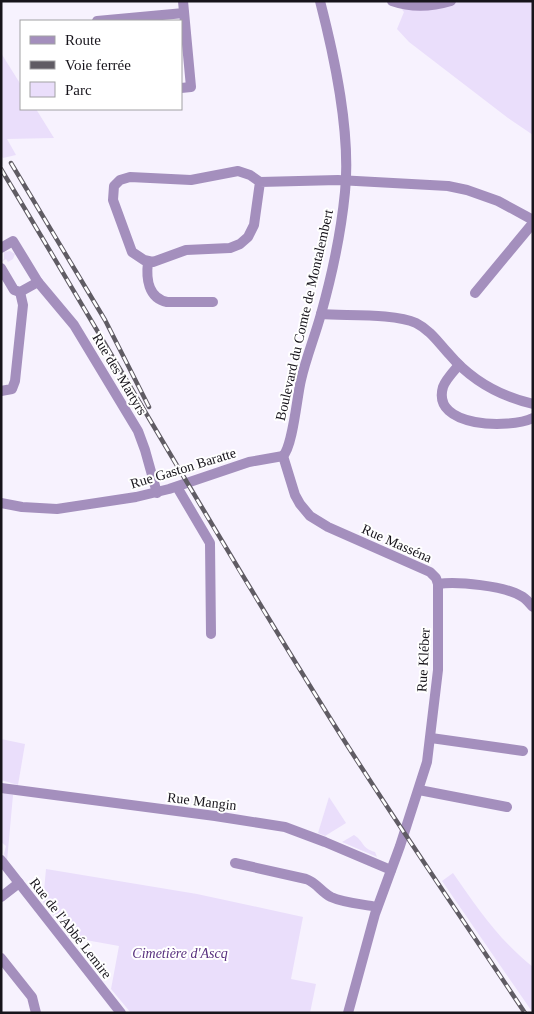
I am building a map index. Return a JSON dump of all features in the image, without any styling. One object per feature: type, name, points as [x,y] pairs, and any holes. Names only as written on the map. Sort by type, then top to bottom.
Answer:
[{"type":"street","points":[[182,88],[191,86],[183,1]]},
{"type":"street","name":"Boulevard du Comte de Montalembert","points":[[283,456],[289,445],[300,386],[321,314],[339,228],[346,181],[344,131],[340,100],[320,1]]},
{"type":"street","points":[[392,1],[412,6],[428,6],[451,1]]},
{"type":"street","points":[[107,20],[184,12]]},
{"type":"street","points":[[260,182],[254,225],[248,237],[240,244],[230,248],[186,250],[160,260],[148,262],[132,252],[112,200],[114,186],[120,180],[135,176],[198,179],[238,171],[250,175],[260,182],[346,181],[431,184],[467,190],[503,203],[533,222],[475,293]]},
{"type":"street","name":"Rue des Martyrs","points":[[1,248],[13,241],[38,282],[74,325],[134,424],[145,450],[157,493]]},
{"type":"street","points":[[148,262],[148,282],[152,292],[160,300],[167,302],[213,302]]},
{"type":"street","points":[[1,268],[14,290],[20,292],[38,282]]},
{"type":"street","points":[[1,390],[12,389],[16,381],[23,305],[20,292]]},
{"type":"street","points":[[321,314],[409,320],[424,327],[432,334],[459,365],[477,381],[516,400],[533,404]]},
{"type":"street","points":[[459,365],[446,382],[443,391],[444,402],[452,412],[472,422],[482,424],[514,424],[533,418]]},
{"type":"street","name":"Rue Gaston Baratte","points":[[1,503],[57,509],[157,493],[250,462],[283,456]]},
{"type":"street","name":"Rue Masséna","points":[[283,456],[295,495],[300,504],[310,516],[328,527],[430,572],[436,578],[438,584],[459,582],[506,590],[521,596],[533,607]]},
{"type":"street","points":[[177,486],[210,543],[211,634]]},
{"type":"street","name":"Rue Kléber","points":[[348,1013],[377,907],[419,790],[427,762],[438,670],[438,584]]},
{"type":"street","points":[[431,738],[523,751]]},
{"type":"street","name":"Rue Mangin","points":[[1,788],[285,827],[391,870]]},
{"type":"street","points":[[419,790],[507,807]]},
{"type":"street","name":"Rue de l'Abbé Lemire","points":[[1,860],[121,1013]]},
{"type":"street","points":[[235,863],[306,878],[322,891],[335,898],[377,907]]},
{"type":"street","points":[[1,897],[19,884]]},
{"type":"street","points":[[1,958],[32,997],[36,1013]]},
{"type":"green space","points":[[395,1],[533,1],[533,135],[409,42],[397,29],[404,12]]},
{"type":"green space","points":[[1,53],[20,83],[20,110],[37,110],[54,138],[7,139],[16,155],[3,158],[1,155]]},
{"type":"green space","points":[[10,251],[15,254],[13,259],[8,262],[6,259],[1,262],[4,259],[4,252]]},
{"type":"green space","points":[[1,739],[25,744],[18,785],[1,780]]},
{"type":"green space","points":[[4,793],[13,795],[7,861],[4,854],[6,846],[1,842],[1,796]]},
{"type":"green space","points":[[329,797],[346,823],[325,836],[318,833]]},
{"type":"green space","points":[[354,835],[367,848],[375,852],[377,857],[342,842]]},
{"type":"green space","name":"Cimetière d'Ascq","points":[[46,869],[197,894],[303,917],[291,979],[316,984],[310,1013],[131,1013],[111,989],[119,946],[69,937],[43,902]]},
{"type":"green space","points":[[453,873],[480,911],[509,946],[533,967],[533,1013],[442,881]]},
{"type":"railway","points":[[11,163],[105,320],[149,407]]},
{"type":"railway","points":[[1,169],[292,657],[381,798],[525,1013]]}]
